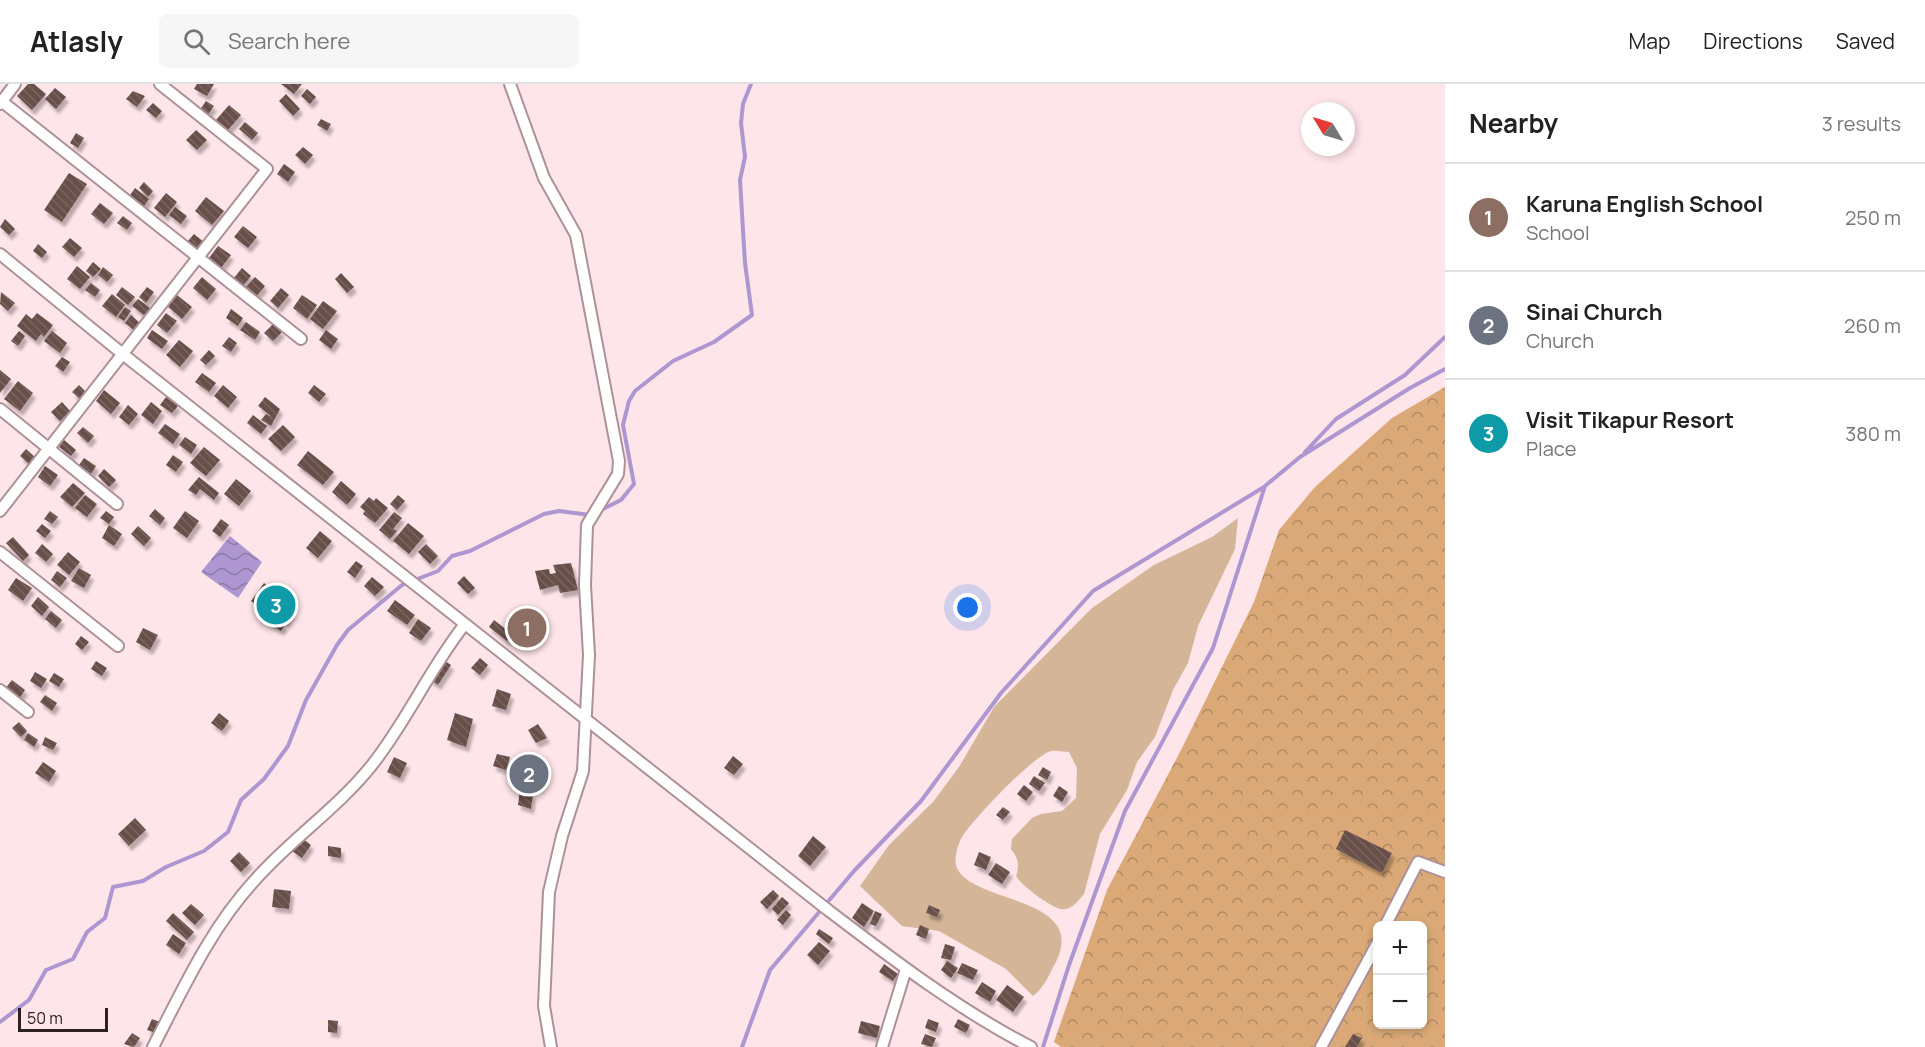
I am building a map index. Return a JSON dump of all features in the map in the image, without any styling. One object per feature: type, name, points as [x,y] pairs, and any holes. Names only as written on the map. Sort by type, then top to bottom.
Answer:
[{"type":"street","points":[[15,84],[1,102],[301,339]]},
{"type":"street","points":[[0,511],[267,169],[160,84]]},
{"type":"street","points":[[510,84],[544,178],[576,235],[619,461],[618,474],[587,525],[585,585],[589,656],[583,771],[562,836],[549,892],[544,1006],[551,1047]]},
{"type":"street","points":[[0,254],[124,355],[586,720],[906,969],[991,1026],[1031,1047]]},
{"type":"street","points":[[0,409],[117,504]]},
{"type":"street","points":[[0,552],[118,646]]},
{"type":"street","points":[[153,1047],[189,975],[237,902],[274,858],[353,787],[373,764],[418,696],[441,654],[465,624]]},
{"type":"street","points":[[0,690],[28,712]]},
{"type":"street","points":[[1388,921],[1418,862],[1445,872]]},
{"type":"street","points":[[1321,1047],[1373,950]]},
{"type":"street","points":[[882,1047],[906,969]]},
{"type":"shaded area","points":[[1238,518],[1235,549],[1198,626],[1188,663],[1173,690],[1155,737],[1137,762],[1127,790],[1100,834],[1084,894],[1079,900],[1071,907],[1061,909],[1036,895],[1016,876],[1018,861],[1011,849],[1012,839],[1032,818],[1041,814],[1062,811],[1076,798],[1077,768],[1069,752],[1051,751],[1031,764],[968,828],[959,844],[956,864],[967,880],[1043,913],[1056,925],[1062,940],[1056,962],[1041,989],[1033,996],[1006,969],[939,931],[902,926],[860,886],[889,845],[933,802],[959,767],[994,707],[1092,608],[1154,565],[1212,537]]},
{"type":"green space","points":[[1445,387],[1445,1047],[1061,1047],[1054,1042],[1107,890],[1180,752],[1254,602],[1279,530],[1315,487],[1392,418]]},
{"type":"water","points":[[230,536],[262,562],[238,598],[201,572]]},
{"type":"building","points":[[28,84],[34,84],[46,94],[32,110],[17,96]]},
{"type":"building","points":[[197,84],[214,84],[207,96],[194,89]]},
{"type":"building","points":[[281,84],[302,84],[294,94]]},
{"type":"building","points":[[55,88],[66,97],[56,109],[45,99]]},
{"type":"building","points":[[307,89],[316,97],[310,104],[301,96]]},
{"type":"building","points":[[133,91],[145,96],[137,107],[126,99]]},
{"type":"building","points":[[286,94],[300,109],[293,116],[279,101]]},
{"type":"building","points":[[206,101],[214,106],[207,116],[199,111]]},
{"type":"building","points":[[153,103],[162,111],[156,118],[146,110]]},
{"type":"building","points":[[229,105],[241,115],[228,130],[216,120]]},
{"type":"building","points":[[321,119],[331,124],[327,131],[317,125]]},
{"type":"building","points":[[245,122],[258,133],[252,140],[239,129]]},
{"type":"building","points":[[196,130],[207,140],[197,150],[186,140]]},
{"type":"building","points":[[76,133],[84,138],[78,148],[70,143]]},
{"type":"building","points":[[303,147],[313,155],[305,164],[295,155]]},
{"type":"building","points":[[284,164],[295,172],[288,182],[277,174]]},
{"type":"building","points":[[69,173],[87,184],[62,222],[44,210]]},
{"type":"building","points":[[144,182],[153,191],[148,197],[139,188]]},
{"type":"building","points":[[135,188],[149,199],[142,209],[128,198]]},
{"type":"building","points":[[166,193],[177,202],[165,217],[154,208]]},
{"type":"building","points":[[206,197],[224,211],[212,225],[195,211]]},
{"type":"building","points":[[100,203],[113,213],[104,224],[91,214]]},
{"type":"building","points":[[175,207],[187,216],[181,224],[169,215]]},
{"type":"building","points":[[123,216],[132,223],[127,230],[117,223]]},
{"type":"building","points":[[5,219],[15,229],[9,235],[0,227]]},
{"type":"building","points":[[243,226],[257,237],[248,248],[234,237]]},
{"type":"building","points":[[194,234],[204,242],[197,250],[187,242]]},
{"type":"building","points":[[70,238],[82,248],[74,257],[62,247]]},
{"type":"building","points":[[38,244],[47,252],[42,258],[33,251]]},
{"type":"building","points":[[218,246],[231,255],[221,268],[209,258]]},
{"type":"building","points":[[93,262],[101,269],[93,277],[86,271]]},
{"type":"building","points":[[77,266],[90,277],[80,289],[67,279]]},
{"type":"building","points":[[103,267],[113,275],[107,282],[98,275]]},
{"type":"building","points":[[242,268],[251,276],[243,286],[233,279]]},
{"type":"building","points":[[341,273],[354,287],[347,293],[335,279]]},
{"type":"building","points":[[202,277],[216,289],[207,300],[193,288]]},
{"type":"building","points":[[255,277],[265,286],[256,297],[245,288]]},
{"type":"building","points":[[91,283],[100,290],[95,297],[85,290]]},
{"type":"building","points":[[122,287],[135,297],[128,305],[116,295]]},
{"type":"building","points":[[147,287],[154,292],[146,303],[139,297]]},
{"type":"building","points":[[281,288],[289,295],[278,308],[270,301]]},
{"type":"building","points":[[1,292],[15,303],[8,311],[0,304]]},
{"type":"building","points":[[112,294],[125,305],[116,317],[102,306]]},
{"type":"building","points":[[177,295],[192,307],[182,319],[168,307]]},
{"type":"building","points":[[302,295],[317,305],[307,319],[293,308]]},
{"type":"building","points":[[138,299],[150,308],[144,315],[132,306]]},
{"type":"building","points":[[323,301],[337,311],[323,329],[310,319]]},
{"type":"building","points":[[125,307],[131,311],[124,321],[118,317]]},
{"type":"building","points":[[231,309],[243,318],[238,326],[226,318]]},
{"type":"building","points":[[37,313],[53,325],[44,337],[41,334],[36,341],[17,326],[26,314],[32,319]]},
{"type":"building","points":[[166,313],[177,321],[167,333],[157,325]]},
{"type":"building","points":[[131,315],[140,323],[134,330],[125,323]]},
{"type":"building","points":[[246,322],[260,332],[255,340],[240,330]]},
{"type":"building","points":[[273,324],[282,332],[273,341],[264,333]]},
{"type":"building","points":[[152,330],[168,341],[162,349],[147,338]]},
{"type":"building","points":[[326,330],[338,339],[331,349],[319,340]]},
{"type":"building","points":[[19,331],[25,336],[18,346],[11,341]]},
{"type":"building","points":[[52,331],[67,343],[60,353],[44,341]]},
{"type":"building","points":[[229,337],[237,343],[231,352],[222,346]]},
{"type":"building","points":[[179,340],[193,351],[180,367],[166,355]]},
{"type":"building","points":[[209,350],[215,356],[206,365],[200,360]]},
{"type":"building","points":[[62,357],[70,362],[63,372],[55,366]]},
{"type":"building","points":[[0,370],[11,379],[0,393]]},
{"type":"building","points":[[202,373],[216,383],[209,392],[195,382]]},
{"type":"building","points":[[18,381],[33,393],[20,411],[4,399]]},
{"type":"building","points":[[79,385],[86,392],[80,399],[72,392]]},
{"type":"building","points":[[223,385],[237,397],[228,408],[214,396]]},
{"type":"building","points":[[314,385],[326,394],[319,402],[308,393]]},
{"type":"building","points":[[104,390],[120,403],[111,414],[96,401]]},
{"type":"building","points":[[166,397],[178,406],[172,413],[160,405]]},
{"type":"building","points":[[265,397],[280,409],[271,426],[261,420],[266,414],[272,417],[258,406]]},
{"type":"building","points":[[62,402],[70,411],[60,421],[51,412]]},
{"type":"building","points":[[151,402],[162,411],[153,424],[141,415]]},
{"type":"building","points":[[128,405],[138,414],[129,425],[119,417]]},
{"type":"building","points":[[253,415],[267,426],[261,434],[247,423]]},
{"type":"building","points":[[165,424],[180,434],[173,444],[158,433]]},
{"type":"building","points":[[283,425],[295,437],[281,451],[268,439]]},
{"type":"building","points":[[83,427],[94,436],[88,443],[77,433]]},
{"type":"building","points":[[185,437],[197,445],[191,454],[179,445]]},
{"type":"building","points":[[64,440],[76,450],[71,456],[59,447]]},
{"type":"building","points":[[204,447],[220,460],[206,476],[190,463]]},
{"type":"building","points":[[26,449],[37,459],[31,466],[20,456]]},
{"type":"building","points":[[308,451],[334,472],[323,485],[297,465]]},
{"type":"building","points":[[173,455],[183,462],[176,472],[166,465]]},
{"type":"building","points":[[84,458],[96,466],[91,474],[79,465]]},
{"type":"building","points":[[45,466],[58,475],[50,486],[38,477]]},
{"type":"building","points":[[104,469],[116,480],[109,487],[98,476]]},
{"type":"building","points":[[199,477],[219,493],[214,500],[200,489],[196,495],[188,490]]},
{"type":"building","points":[[236,479],[251,491],[239,506],[224,494]]},
{"type":"building","points":[[341,481],[356,494],[347,505],[332,492]]},
{"type":"building","points":[[73,483],[85,493],[72,507],[60,497]]},
{"type":"building","points":[[85,495],[97,504],[87,517],[75,508]]},
{"type":"building","points":[[398,495],[405,501],[397,510],[390,504]]},
{"type":"building","points":[[369,497],[374,501],[376,498],[388,508],[375,523],[363,514],[365,511],[360,507]]},
{"type":"building","points":[[155,509],[165,518],[160,525],[149,516]]},
{"type":"building","points":[[50,511],[58,517],[52,524],[44,519]]},
{"type":"building","points":[[106,511],[114,517],[109,524],[100,518]]},
{"type":"building","points":[[185,511],[199,521],[187,538],[173,528]]},
{"type":"building","points":[[394,512],[402,518],[393,529],[397,531],[390,539],[379,530]]},
{"type":"building","points":[[221,519],[229,525],[220,537],[212,531]]},
{"type":"building","points":[[408,523],[424,536],[409,554],[393,541]]},
{"type":"building","points":[[42,524],[51,531],[45,538],[36,531]]},
{"type":"building","points":[[109,525],[122,534],[114,546],[102,538]]},
{"type":"building","points":[[138,526],[151,538],[144,546],[131,534]]},
{"type":"building","points":[[320,531],[332,541],[318,558],[306,548]]},
{"type":"building","points":[[13,537],[29,555],[23,561],[6,543]]},
{"type":"building","points":[[42,544],[53,554],[46,562],[35,553]]},
{"type":"building","points":[[426,544],[438,556],[430,564],[418,552]]},
{"type":"building","points":[[68,552],[80,562],[69,575],[57,565]]},
{"type":"building","points":[[356,561],[363,566],[355,578],[347,572]]},
{"type":"building","points":[[571,563],[578,590],[560,593],[558,585],[540,590],[535,571],[549,569],[550,574],[556,573],[553,565]]},
{"type":"building","points":[[79,568],[91,575],[84,588],[71,581]]},
{"type":"building","points":[[57,571],[67,578],[60,587],[51,580]]},
{"type":"building","points":[[464,576],[475,588],[468,594],[457,583]]},
{"type":"building","points":[[372,577],[384,587],[375,596],[364,586]]},
{"type":"building","points":[[16,578],[32,588],[23,601],[8,590]]},
{"type":"building","points":[[264,583],[276,592],[264,610],[251,601]]},
{"type":"building","points":[[277,593],[287,600],[275,617],[266,610]]},
{"type":"building","points":[[38,597],[49,607],[42,616],[31,606]]},
{"type":"building","points":[[395,600],[415,615],[407,625],[387,611]]},
{"type":"building","points":[[284,608],[292,613],[286,623],[277,618]]},
{"type":"building","points":[[264,610],[285,625],[281,631],[259,617]]},
{"type":"building","points":[[51,611],[62,620],[56,628],[45,619]]},
{"type":"building","points":[[418,619],[431,628],[421,641],[409,633]]},
{"type":"building","points":[[494,620],[512,634],[507,641],[489,627]]},
{"type":"building","points":[[143,628],[158,635],[150,650],[136,642]]},
{"type":"building","points":[[81,636],[89,642],[82,650],[75,644]]},
{"type":"building","points":[[480,658],[488,665],[480,675],[471,668]]},
{"type":"building","points":[[442,659],[451,665],[438,685],[429,679]]},
{"type":"building","points":[[96,661],[107,668],[102,676],[91,669]]},
{"type":"building","points":[[35,672],[47,679],[41,688],[30,681]]},
{"type":"building","points":[[54,673],[64,679],[59,687],[49,681]]},
{"type":"building","points":[[12,680],[25,690],[19,699],[5,689]]},
{"type":"building","points":[[497,689],[511,694],[506,710],[492,706]]},
{"type":"building","points":[[45,695],[57,703],[52,711],[40,702]]},
{"type":"building","points":[[219,713],[229,721],[222,731],[211,723]]},
{"type":"building","points":[[455,713],[473,719],[466,747],[447,740]]},
{"type":"building","points":[[19,722],[27,731],[21,737],[12,728]]},
{"type":"building","points":[[538,724],[547,738],[536,743],[528,730]]},
{"type":"building","points":[[28,733],[38,740],[34,747],[24,740]]},
{"type":"building","points":[[45,737],[57,743],[53,750],[42,745]]},
{"type":"building","points":[[497,754],[510,757],[506,770],[493,766]]},
{"type":"building","points":[[733,756],[743,764],[734,775],[724,768]]},
{"type":"building","points":[[394,757],[407,763],[400,778],[387,772]]},
{"type":"building","points":[[43,762],[56,771],[49,782],[35,773]]},
{"type":"building","points":[[1043,767],[1051,772],[1047,780],[1038,775]]},
{"type":"building","points":[[519,768],[544,774],[540,788],[515,782]]},
{"type":"building","points":[[1034,776],[1045,783],[1039,791],[1029,784]]},
{"type":"building","points":[[1024,785],[1033,792],[1026,801],[1017,794]]},
{"type":"building","points":[[1059,786],[1068,792],[1062,802],[1053,796]]},
{"type":"building","points":[[520,790],[533,794],[531,809],[518,805]]},
{"type":"building","points":[[1003,807],[1010,812],[1003,820],[996,815]]},
{"type":"building","points":[[135,818],[146,830],[129,846],[118,834]]},
{"type":"building","points":[[1345,830],[1392,853],[1382,873],[1336,849]]},
{"type":"building","points":[[813,836],[826,847],[810,866],[798,856]]},
{"type":"building","points":[[302,838],[311,845],[302,858],[292,851]]},
{"type":"building","points":[[328,846],[341,848],[341,858],[328,856]]},
{"type":"building","points":[[239,852],[250,863],[241,872],[230,861]]},
{"type":"building","points":[[979,852],[991,857],[986,870],[974,865]]},
{"type":"building","points":[[996,863],[1010,872],[1002,884],[988,875]]},
{"type":"building","points":[[274,889],[291,891],[289,909],[272,907]]},
{"type":"building","points":[[773,890],[779,896],[767,909],[760,902]]},
{"type":"building","points":[[782,897],[789,903],[778,915],[772,909]]},
{"type":"building","points":[[862,903],[874,911],[864,927],[852,918]]},
{"type":"building","points":[[191,904],[204,915],[195,925],[182,913]]},
{"type":"building","points":[[929,905],[940,910],[937,917],[926,913]]},
{"type":"building","points":[[786,910],[791,915],[783,925],[777,920]]},
{"type":"building","points":[[875,911],[882,914],[876,926],[870,924]]},
{"type":"building","points":[[173,913],[194,932],[187,940],[166,921]]},
{"type":"building","points":[[920,925],[929,929],[926,939],[916,935]]},
{"type":"building","points":[[819,929],[833,938],[829,944],[816,934]]},
{"type":"building","points":[[173,934],[186,943],[179,954],[166,945]]},
{"type":"building","points":[[819,942],[830,951],[818,965],[807,955]]},
{"type":"building","points":[[945,944],[955,947],[951,960],[941,958]]},
{"type":"building","points":[[947,961],[958,968],[951,978],[941,970]]},
{"type":"building","points":[[962,963],[978,970],[973,980],[957,973]]},
{"type":"building","points":[[884,964],[898,974],[893,981],[879,972]]},
{"type":"building","points":[[982,982],[996,991],[990,1002],[975,993]]},
{"type":"building","points":[[1007,985],[1024,997],[1013,1012],[996,1000]]},
{"type":"building","points":[[152,1019],[160,1022],[156,1033],[147,1030]]},
{"type":"building","points":[[928,1019],[939,1023],[936,1032],[925,1028]]},
{"type":"building","points":[[958,1019],[970,1025],[966,1033],[954,1027]]},
{"type":"building","points":[[328,1020],[338,1021],[337,1033],[328,1032]]},
{"type":"building","points":[[861,1021],[880,1026],[877,1038],[858,1033]]},
{"type":"building","points":[[132,1033],[140,1038],[134,1047],[124,1044]]},
{"type":"building","points":[[925,1034],[936,1038],[932,1047],[921,1044]]},
{"type":"building","points":[[1353,1034],[1362,1038],[1357,1047],[1345,1047]]},
{"type":"waterway","points":[[601,510],[621,500],[634,484],[623,425],[629,401],[635,391],[673,361],[714,342],[752,315],[745,263],[740,180],[745,157],[741,123],[743,104],[751,84]]},
{"type":"waterway","points":[[1305,452],[1336,419],[1405,375],[1445,337]]},
{"type":"waterway","points":[[1043,1047],[1069,965],[1125,811],[1213,648],[1265,486],[1300,457],[1410,388],[1445,369]]},
{"type":"waterway","points":[[742,1047],[770,970],[854,871],[921,801],[1001,693],[1093,591],[1264,487]]},
{"type":"waterway","points":[[0,1022],[29,1000],[46,970],[73,959],[87,932],[105,918],[113,887],[143,881],[166,867],[204,851],[228,832],[241,800],[264,779],[288,746],[306,700],[348,630],[402,585],[438,571],[452,556],[470,551],[544,514],[559,511],[590,515]]},
{"type":"place","name":"Visit Tikapur Resort","points":[[276,605]]},
{"type":"place","name":"Karuna English School","points":[[527,628]]},
{"type":"place","name":"Sinai Church","points":[[529,774]]}]
